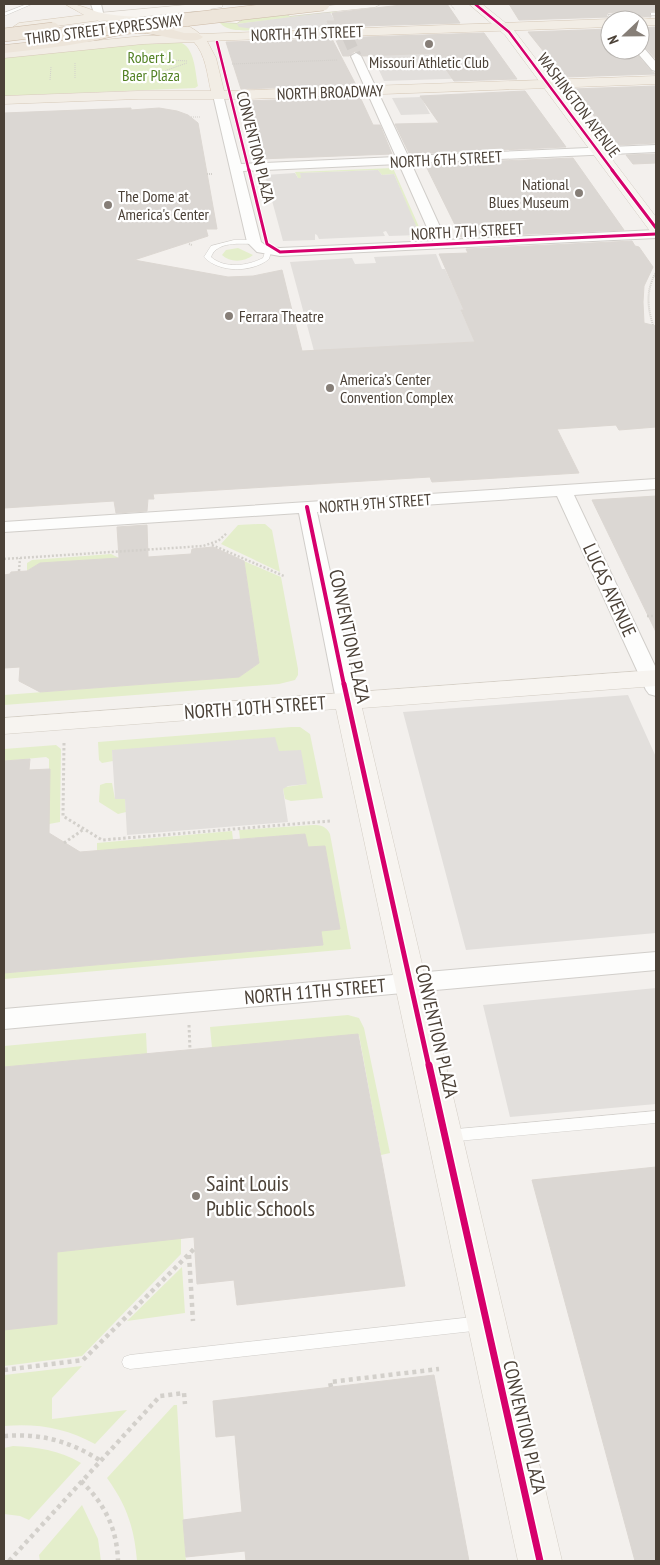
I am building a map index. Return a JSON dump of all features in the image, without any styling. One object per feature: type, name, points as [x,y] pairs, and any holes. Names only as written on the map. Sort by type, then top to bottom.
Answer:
[{"type":"highway","name":"THIRD STREET EXPRESSWAY","points":[[4,35],[281,4]]},
{"type":"highway","name":"THIRD STREET EXPRESSWAY","points":[[4,41],[323,4]]},
{"type":"highway","points":[[4,48],[59,40],[76,35],[94,27],[99,17]]},
{"type":"highway","points":[[4,48],[61,43],[122,30],[139,29],[159,30],[181,36],[197,37]]},
{"type":"main road","points":[[71,4],[84,12],[99,17],[165,25],[183,29],[197,37]]},
{"type":"main road","points":[[4,24],[23,18],[35,7]]},
{"type":"main road","points":[[4,29],[99,17]]},
{"type":"main road","name":"NORTH 4TH STREET","points":[[4,54],[106,42],[197,37],[346,35],[600,20]]},
{"type":"main road","name":"CONVENTION PLAZA","points":[[197,37],[207,52],[218,95]]},
{"type":"main road","name":"NORTH BROADWAY","points":[[4,100],[218,95],[656,80]]},
{"type":"street","points":[[96,4],[99,17],[197,5],[237,4]]},
{"type":"street","points":[[197,5],[215,18],[228,20],[341,5],[375,4]]},
{"type":"street","name":"WASHINGTON AVENUE","points":[[475,4],[503,26],[656,228]]},
{"type":"street","points":[[351,58],[372,90],[442,245]]},
{"type":"street","name":"CONVENTION PLAZA","points":[[218,95],[236,168],[261,248]]},
{"type":"street","name":"NORTH 6TH STREET","points":[[236,168],[656,148]]},
{"type":"street","name":"NORTH 7TH STREET","points":[[261,248],[442,245],[656,234]]},
{"type":"street","name":"NORTH 9TH STREET","points":[[4,528],[226,521],[307,507],[656,484]]},
{"type":"street","name":"LUCAS AVENUE","points":[[564,490],[654,682]]},
{"type":"street","name":"CONVENTION PLAZA","points":[[307,507],[348,700],[540,1561]]},
{"type":"street","name":"NORTH 10TH STREET","points":[[4,726],[348,700],[654,682]]},
{"type":"street","name":"NORTH 11TH STREET","points":[[4,1019],[656,961]]},
{"type":"lane","points":[[4,16],[35,7]]},
{"type":"lane","points":[[233,243],[261,248],[266,259],[243,266],[223,265],[216,263],[207,256],[211,249],[216,246],[233,243]]},
{"type":"lane","points":[[445,1136],[656,1117]]},
{"type":"lane","points":[[130,1362],[487,1323]]},
{"type":"path","points":[[235,64],[351,58]]},
{"type":"path","points":[[75,59],[75,87]]},
{"type":"path","points":[[172,60],[187,62],[176,67]]},
{"type":"path","points":[[50,88],[51,63]]},
{"type":"path","points":[[191,117],[201,117]]},
{"type":"path","points":[[207,174],[212,174]]},
{"type":"path","points":[[653,325],[648,305],[648,292],[656,272]]},
{"type":"path","points":[[212,545],[226,521]]},
{"type":"path","points":[[4,559],[212,545],[284,576]]},
{"type":"path","points":[[20,558],[20,571]]},
{"type":"path","points":[[644,616],[656,616]]},
{"type":"path","points":[[64,742],[63,816],[102,840],[330,821]]},
{"type":"path","points":[[64,843],[84,829]]},
{"type":"path","points":[[189,1024],[190,1050]]},
{"type":"path","points":[[4,1370],[83,1360],[195,1248]]},
{"type":"path","points":[[189,1254],[193,1321]]},
{"type":"path","points":[[331,1387],[330,1382],[438,1369]]},
{"type":"path","points":[[9,1561],[160,1396],[184,1393],[185,1404]]},
{"type":"path","points":[[4,1436],[40,1436],[59,1439],[76,1446],[101,1461]]},
{"type":"path","points":[[82,1481],[94,1492],[105,1508],[115,1532],[118,1561]]},
{"type":"green space","points":[[335,10],[337,12],[237,24],[261,30],[233,30],[220,23],[220,22]]},
{"type":"green space","name":"Robert J. Baer Plaza","points":[[179,42],[184,44],[191,54],[198,86],[195,88],[4,96],[4,57],[98,46]]},
{"type":"green space","points":[[393,168],[423,236],[407,237],[419,235],[394,174],[382,175],[378,170],[300,173],[302,178],[298,178],[295,172]]},
{"type":"green space","points":[[238,248],[253,255],[238,261],[225,258],[222,255],[226,250]]},
{"type":"green space","points":[[265,524],[272,530],[280,572],[221,544],[238,525]]},
{"type":"green space","points":[[111,554],[119,558],[40,563],[27,571],[27,563],[32,560]]},
{"type":"green space","points":[[244,561],[281,577],[298,669],[298,675],[295,680],[279,684],[4,705],[4,695],[239,677],[259,663]]},
{"type":"green space","points":[[300,727],[310,734],[323,798],[291,801],[285,799],[283,789],[285,787],[307,784],[277,749],[112,750],[113,761],[102,763],[99,760],[98,742]]},
{"type":"green space","points":[[56,745],[61,749],[60,822],[49,824],[49,759],[46,757],[4,761],[4,749]]},
{"type":"green space","points":[[112,783],[115,799],[125,798],[126,812],[118,814],[99,802],[100,785]]},
{"type":"green space","points":[[323,826],[330,834],[351,949],[4,979],[4,973],[323,945],[321,931],[340,929],[325,846],[308,847],[305,834],[240,839],[239,830]]},
{"type":"green space","points":[[232,831],[233,840],[97,851],[97,843]]},
{"type":"green space","points":[[348,1015],[359,1018],[364,1028],[390,1153],[381,1155],[359,1035],[212,1048],[210,1027]]},
{"type":"green space","points":[[146,1033],[147,1054],[4,1067],[4,1046]]},
{"type":"green space","points":[[181,1238],[181,1254],[82,1356],[4,1366],[4,1330],[56,1324],[57,1252]]},
{"type":"green space","points":[[182,1267],[185,1313],[127,1321]]},
{"type":"green space","points":[[82,1366],[52,1398],[52,1419],[127,1410],[95,1444],[62,1430],[28,1425],[4,1426],[4,1375]]},
{"type":"green space","points":[[174,1405],[177,1405],[186,1561],[137,1561],[134,1538],[128,1517],[120,1498],[107,1478]]},
{"type":"green space","points":[[13,1446],[48,1450],[81,1463],[29,1520],[20,1516],[4,1514],[4,1448]]},
{"type":"green space","points":[[82,1505],[98,1539],[101,1561],[40,1561],[39,1555]]},
{"type":"shaded area","points":[[330,12],[335,21],[327,21],[329,27],[261,30],[239,27],[237,24]]},
{"type":"shaded area","points":[[474,51],[505,77],[384,81],[372,55]]},
{"type":"shaded area","points":[[421,97],[430,114],[401,115],[392,98]]},
{"type":"shaded area","points":[[378,170],[382,175],[394,174],[420,235],[389,236],[386,231],[383,232],[385,236],[319,239],[315,234],[315,240],[283,241],[265,175],[295,173],[298,178],[301,178],[300,173]]},
{"type":"shaded area","points":[[436,254],[464,310],[461,311],[475,342],[314,351],[290,262],[352,258],[355,264],[376,263],[374,257]]},
{"type":"shaded area","points":[[628,695],[656,757],[656,933],[466,950],[403,712]]},
{"type":"shaded area","points":[[275,737],[279,751],[301,750],[307,784],[288,786],[283,789],[288,822],[127,835],[125,799],[115,799],[112,750]]},
{"type":"shaded area","points":[[656,988],[656,1104],[510,1117],[483,1005]]},
{"type":"building","points":[[410,4],[447,4],[460,23],[329,27],[327,21],[335,21],[332,13]]},
{"type":"building","points":[[509,4],[656,4],[656,11],[650,12],[650,10],[600,10],[600,17],[519,20]]},
{"type":"building","points":[[650,27],[656,27],[656,59],[650,52]]},
{"type":"building","points":[[600,29],[600,60],[642,60],[656,74],[564,77],[528,32]]},
{"type":"building","points":[[484,33],[517,79],[454,81],[435,53],[363,56],[355,51],[349,56],[343,56],[335,38]]},
{"type":"building","points":[[332,39],[356,85],[241,89],[226,42]]},
{"type":"building","points":[[656,86],[656,143],[617,145],[573,89]]},
{"type":"building","points":[[525,91],[566,147],[413,154],[409,153],[395,124],[439,123],[420,96]]},
{"type":"building","points":[[360,97],[373,125],[380,125],[392,154],[259,159],[244,101]]},
{"type":"building","name":"America’s Center Convention Complex","points":[[131,108],[131,110],[159,108],[177,111],[188,115],[198,123],[217,229],[206,229],[208,236],[134,260],[228,277],[253,276],[282,270],[302,351],[475,342],[461,310],[464,310],[439,254],[468,253],[466,249],[632,241],[635,246],[639,247],[653,267],[644,286],[643,302],[644,323],[656,326],[656,427],[619,430],[616,425],[557,429],[579,473],[432,482],[430,477],[153,494],[154,499],[148,499],[147,511],[116,513],[114,501],[4,508],[4,113]]},
{"type":"building","points":[[656,154],[656,163],[633,164],[626,155]]},
{"type":"building","points":[[573,158],[624,230],[461,237],[425,164]]},
{"type":"building","points":[[656,496],[656,632],[592,500]]},
{"type":"building","points":[[147,525],[148,557],[191,554],[192,549],[213,547],[244,561],[259,663],[239,677],[40,692],[19,681],[20,667],[4,668],[4,575],[11,572],[27,571],[40,563],[119,558],[117,527]]},
{"type":"building","points":[[30,759],[29,770],[50,769],[49,833],[80,852],[305,834],[308,847],[325,846],[340,929],[321,931],[323,945],[4,973],[4,761]]},
{"type":"building","name":"Saint Louis Public Schools","points":[[358,1034],[405,1286],[237,1305],[234,1280],[197,1284],[194,1237],[57,1252],[57,1324],[4,1330],[4,1067]]},
{"type":"building","points":[[656,1167],[656,1561],[635,1561],[532,1180]]},
{"type":"building","points":[[434,1375],[469,1561],[246,1561],[245,1551],[186,1557],[183,1520],[242,1512],[235,1435],[216,1437],[213,1401]]},
{"type":"tunnel","points":[[348,38],[356,56]]},
{"type":"cycle path","points":[[475,4],[509,32],[656,228]]},
{"type":"cycle path","points":[[217,42],[267,244],[280,252],[656,234]]},
{"type":"cycle path","points":[[307,507],[347,700],[540,1561]]},
{"type":"place","name":"Missouri Athletic Club","points":[[429,44]]},
{"type":"place","name":"National Blues Museum","points":[[579,193]]},
{"type":"place","name":"The Dome at America's Center","points":[[108,205]]},
{"type":"place","name":"Ferrara Theatre","points":[[229,316]]},
{"type":"place","name":"America’s Center Convention Complex","points":[[330,388]]},
{"type":"place","name":"Saint Louis Public Schools","points":[[196,1196]]}]
